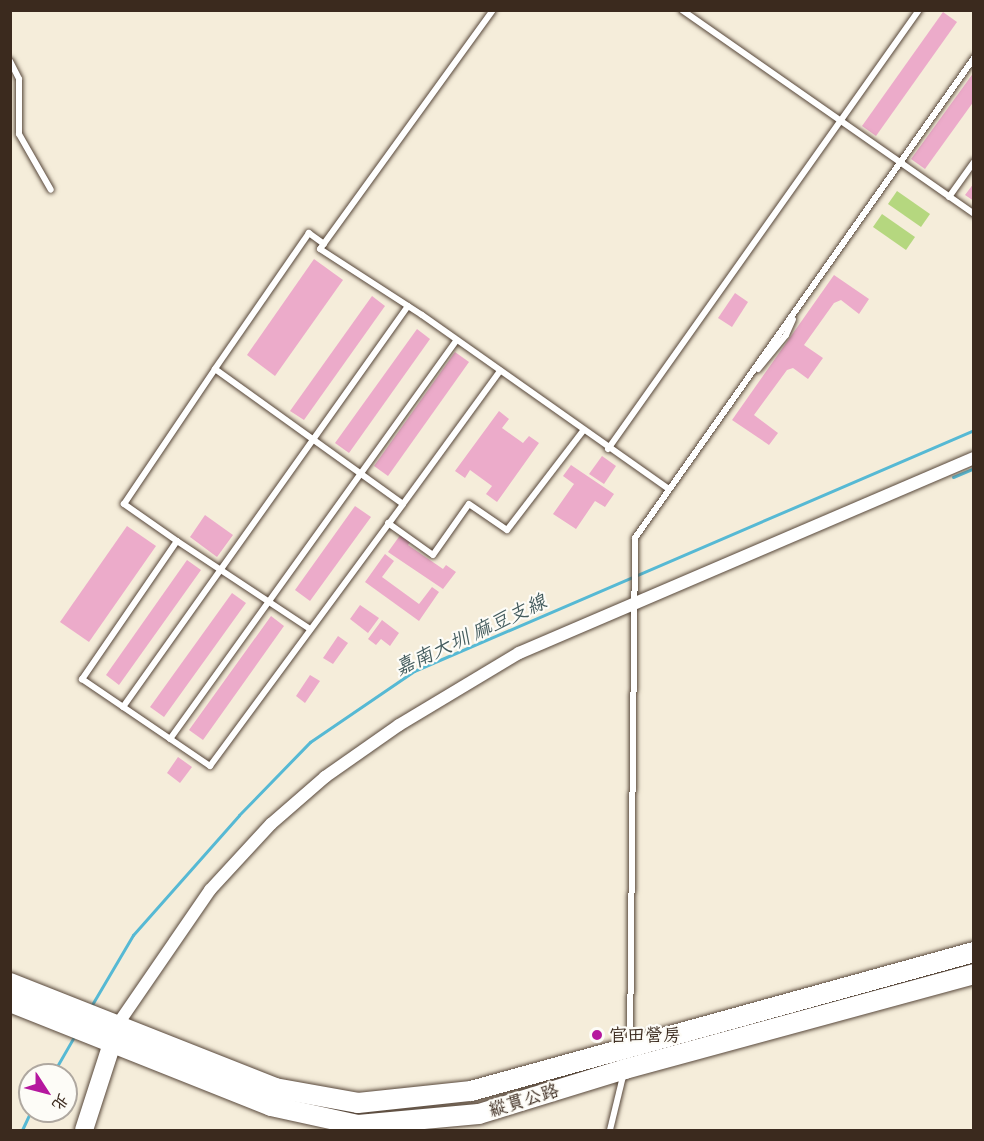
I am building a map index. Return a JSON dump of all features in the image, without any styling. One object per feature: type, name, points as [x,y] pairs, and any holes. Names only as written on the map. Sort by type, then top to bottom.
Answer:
[{"type":"main road","name":"縱貫公路","points":[[10,1002],[116,1032],[275,1088],[358,1103],[471,1091],[630,1044],[974,952]]},
{"type":"main road","name":"縱貫公路","points":[[10,983],[271,1106],[355,1128],[479,1114],[625,1069],[974,974]]},
{"type":"street","points":[[84,1131],[116,1032],[210,890],[271,824],[324,777],[399,725],[519,653],[637,605],[974,458]]},
{"type":"lane","points":[[493,10],[320,249],[458,340],[608,449],[669,489]]},
{"type":"lane","points":[[682,10],[974,214]]},
{"type":"lane","points":[[608,449],[842,122],[919,10]]},
{"type":"lane","points":[[610,1131],[630,1044],[637,605],[635,538],[974,58]]},
{"type":"lane","points":[[10,61],[19,79],[19,134],[51,190]]},
{"type":"lane","points":[[948,197],[974,162]]},
{"type":"lane","points":[[310,629],[124,504],[309,233],[324,244]]},
{"type":"lane","points":[[123,707],[408,306]]},
{"type":"lane","points":[[170,739],[458,340]]},
{"type":"lane","points":[[214,369],[403,504]]},
{"type":"lane","points":[[177,541],[82,679],[210,766],[500,371]]},
{"type":"lane","points":[[388,523],[434,555],[469,504],[507,530],[583,431]]},
{"type":"green space","points":[[897,191],[930,214],[921,227],[888,204]]},
{"type":"green space","points":[[882,214],[915,237],[906,250],[873,227]]},
{"type":"building","points":[[943,12],[957,22],[876,136],[862,126]]},
{"type":"building","points":[[974,72],[974,101],[925,169],[911,159]]},
{"type":"building","points":[[974,183],[974,201],[965,195]]},
{"type":"building","points":[[314,259],[343,280],[275,376],[247,355]]},
{"type":"building","points":[[834,275],[869,299],[859,314],[841,300],[834,303],[804,345],[823,358],[808,379],[793,368],[787,370],[754,415],[778,433],[769,445],[732,420]]},
{"type":"building","points":[[735,293],[748,302],[732,327],[718,318]]},
{"type":"building","points":[[372,296],[385,306],[304,420],[290,411]]},
{"type":"building","points":[[417,329],[430,339],[349,453],[335,443]]},
{"type":"building","points":[[455,352],[469,362],[388,476],[374,466]]},
{"type":"building","points":[[499,411],[509,419],[502,428],[523,443],[529,436],[539,443],[497,502],[486,494],[492,486],[470,470],[465,478],[455,471]]},
{"type":"building","points":[[602,456],[616,466],[604,484],[589,474]]},
{"type":"building","points":[[571,465],[614,494],[605,507],[595,501],[576,529],[553,514],[574,484],[563,476]]},
{"type":"building","points":[[355,506],[371,517],[310,601],[295,590]]},
{"type":"building","points":[[205,515],[233,535],[217,557],[190,537]]},
{"type":"building","points":[[127,526],[156,546],[89,642],[60,622]]},
{"type":"building","points":[[401,534],[411,541],[408,545],[443,569],[446,565],[456,572],[443,589],[388,552]]},
{"type":"building","points":[[385,554],[394,561],[382,577],[419,604],[432,587],[439,592],[419,621],[365,582]]},
{"type":"building","points":[[187,560],[201,570],[119,685],[106,675]]},
{"type":"building","points":[[232,593],[246,603],[164,717],[150,707]]},
{"type":"building","points":[[360,605],[379,618],[368,633],[350,619]]},
{"type":"building","points":[[271,616],[284,626],[203,740],[189,730]]},
{"type":"building","points":[[382,620],[399,633],[390,646],[381,639],[376,645],[368,639]]},
{"type":"building","points":[[338,636],[348,643],[333,664],[323,658]]},
{"type":"building","points":[[310,675],[320,681],[305,703],[296,696]]},
{"type":"building","points":[[178,757],[192,767],[180,783],[167,773]]},
{"type":"waterway","name":"嘉南大圳 麻豆支線","points":[[90,1008],[133,935],[239,815],[310,742],[414,671],[974,430]]},
{"type":"waterway","points":[[953,477],[974,468]]},
{"type":"waterway","name":"嘉南大圳 麻豆支線","points":[[59,1063],[75,1035]]},
{"type":"waterway","name":"嘉南大圳 麻豆支線","points":[[22,1130],[25,1123]]},
{"type":"place","name":"官田營房","points":[[597,1035]]}]
